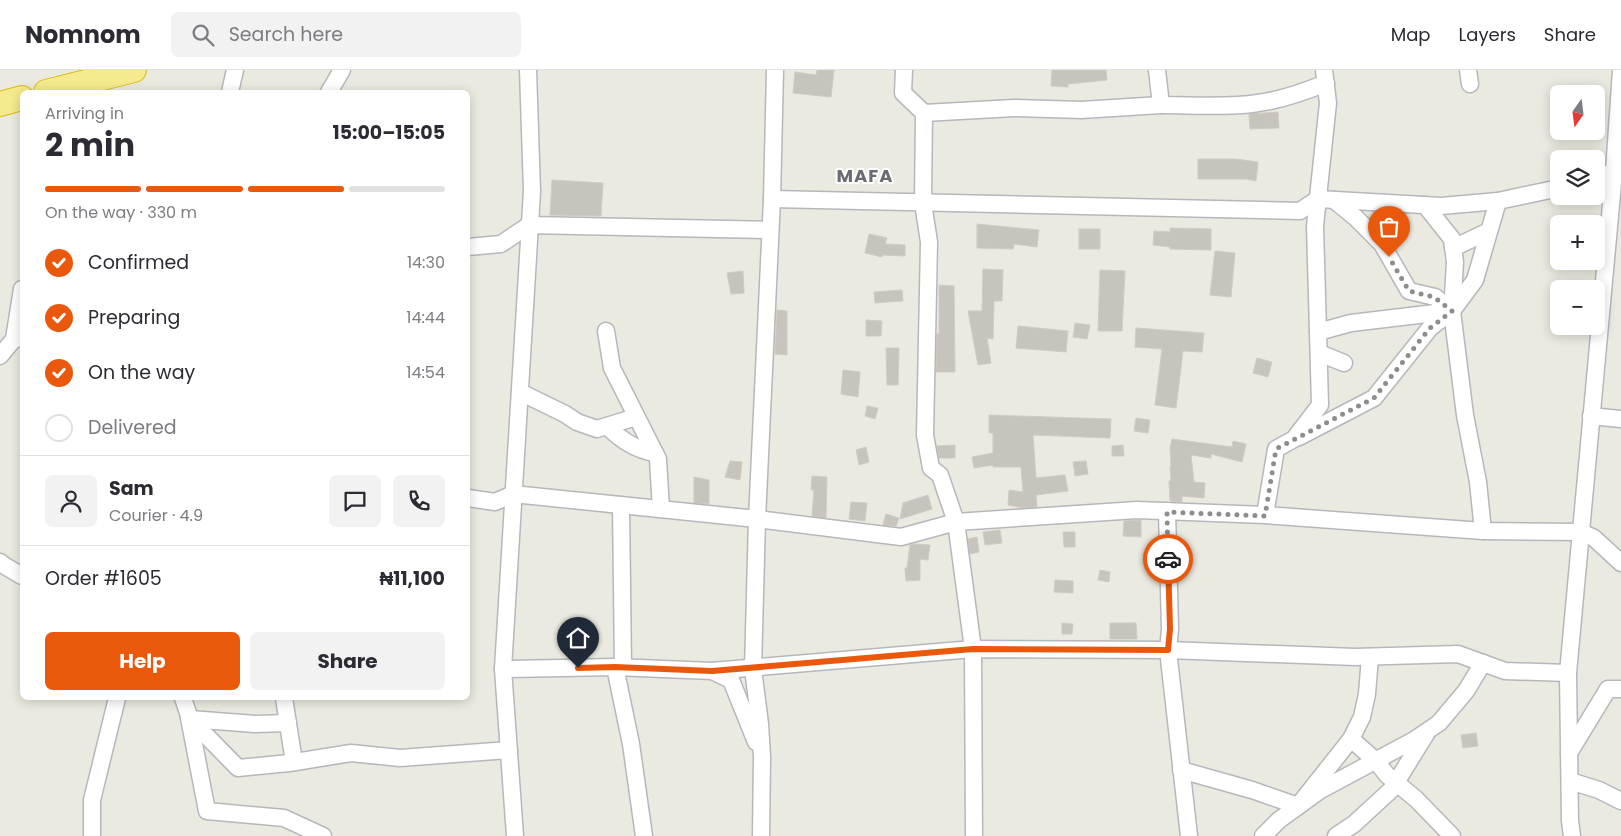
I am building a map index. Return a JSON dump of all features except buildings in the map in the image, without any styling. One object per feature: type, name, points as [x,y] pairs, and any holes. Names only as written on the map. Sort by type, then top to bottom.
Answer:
[{"type":"highway","points":[[54,90],[134,70]]},
{"type":"highway","points":[[0,104],[20,99]]},
{"type":"street","points":[[230,90],[235,70]]},
{"type":"street","points":[[330,90],[342,70]]},
{"type":"street","points":[[515,836],[503,669],[532,191],[528,70]]},
{"type":"street","points":[[761,836],[762,757],[753,669],[757,519],[772,199],[775,70]]},
{"type":"street","points":[[904,70],[903,93],[924,113],[1014,108],[1081,110],[1161,105],[1221,106],[1258,103],[1304,92],[1325,77],[1328,102],[1326,199],[1315,226],[1320,405],[1294,439]]},
{"type":"street","points":[[1157,70],[1161,105]]},
{"type":"street","points":[[1572,836],[1568,673],[1591,416],[1618,173],[1620,70]]},
{"type":"street","points":[[924,113],[923,203],[929,242],[925,435],[932,468],[940,475],[956,522],[973,649],[974,836]]},
{"type":"street","points":[[1605,175],[1618,173]]},
{"type":"street","points":[[772,199],[1300,211],[1326,199],[1441,206],[1498,201],[1550,190]]},
{"type":"street","points":[[1326,199],[1356,218],[1382,244],[1409,291],[1434,297],[1452,311]]},
{"type":"street","points":[[1265,516],[1276,449],[1374,398],[1430,328],[1452,311],[1476,280],[1498,201]]},
{"type":"street","points":[[1426,205],[1452,239],[1455,262],[1452,311],[1465,415],[1478,482],[1483,531]]},
{"type":"street","points":[[470,248],[501,244],[530,225],[770,230]]},
{"type":"street","points":[[1453,248],[1490,231]]},
{"type":"street","points":[[1318,332],[1351,324],[1452,311]]},
{"type":"street","points":[[0,356],[18,338],[20,314]]},
{"type":"street","points":[[606,331],[612,368],[658,459],[662,509]]},
{"type":"street","points":[[1319,353],[1344,363]]},
{"type":"street","points":[[520,392],[577,422],[597,430],[636,417]]},
{"type":"street","points":[[1591,416],[1621,419]]},
{"type":"street","points":[[608,427],[617,436],[643,451],[655,453]]},
{"type":"street","points":[[470,498],[495,502],[513,494],[757,519],[901,537],[956,522],[1137,510],[1265,516],[1483,531],[1580,532],[1594,538],[1621,563]]},
{"type":"street","points":[[621,505],[619,667],[644,836]]},
{"type":"street","points":[[1167,512],[1170,629],[1168,650],[1189,836]]},
{"type":"street","points":[[0,562],[20,575]]},
{"type":"street","points":[[503,669],[619,667],[712,671],[973,649],[1168,650],[1370,657],[1458,654],[1505,671],[1568,673]]},
{"type":"street","points":[[1298,806],[1351,739],[1362,717],[1367,694],[1370,657]]},
{"type":"street","points":[[1263,836],[1279,820],[1319,791],[1376,761],[1439,723],[1466,691],[1483,663]]},
{"type":"street","points":[[712,671],[731,680],[762,757]]},
{"type":"street","points":[[1569,753],[1608,689],[1621,689]]},
{"type":"street","points":[[92,836],[92,800],[117,700]]},
{"type":"street","points":[[177,700],[190,719],[238,768],[351,753],[400,758],[509,750]]},
{"type":"street","points":[[184,700],[190,719],[207,811],[284,818],[323,836]]},
{"type":"street","points":[[284,700],[294,762]]},
{"type":"street","points":[[190,719],[256,724],[288,723]]},
{"type":"street","points":[[1336,836],[1354,824],[1392,790],[1427,731]]},
{"type":"street","points":[[1351,739],[1376,761],[1387,776],[1416,800],[1452,836]]},
{"type":"street","points":[[1181,770],[1252,790],[1298,806]]},
{"type":"street","points":[[1570,781],[1619,797]]},
{"type":"way so far","points":[[1168,559],[1167,512],[1265,516],[1276,449],[1374,398],[1430,328],[1452,311],[1434,297],[1409,291],[1389,257]]},
{"type":"district","name":"MAFA","points":[[865,175]]},
{"type":"route","points":[[578,668],[615,667],[712,671],[973,649],[1168,650],[1170,629],[1168,559]]}]
